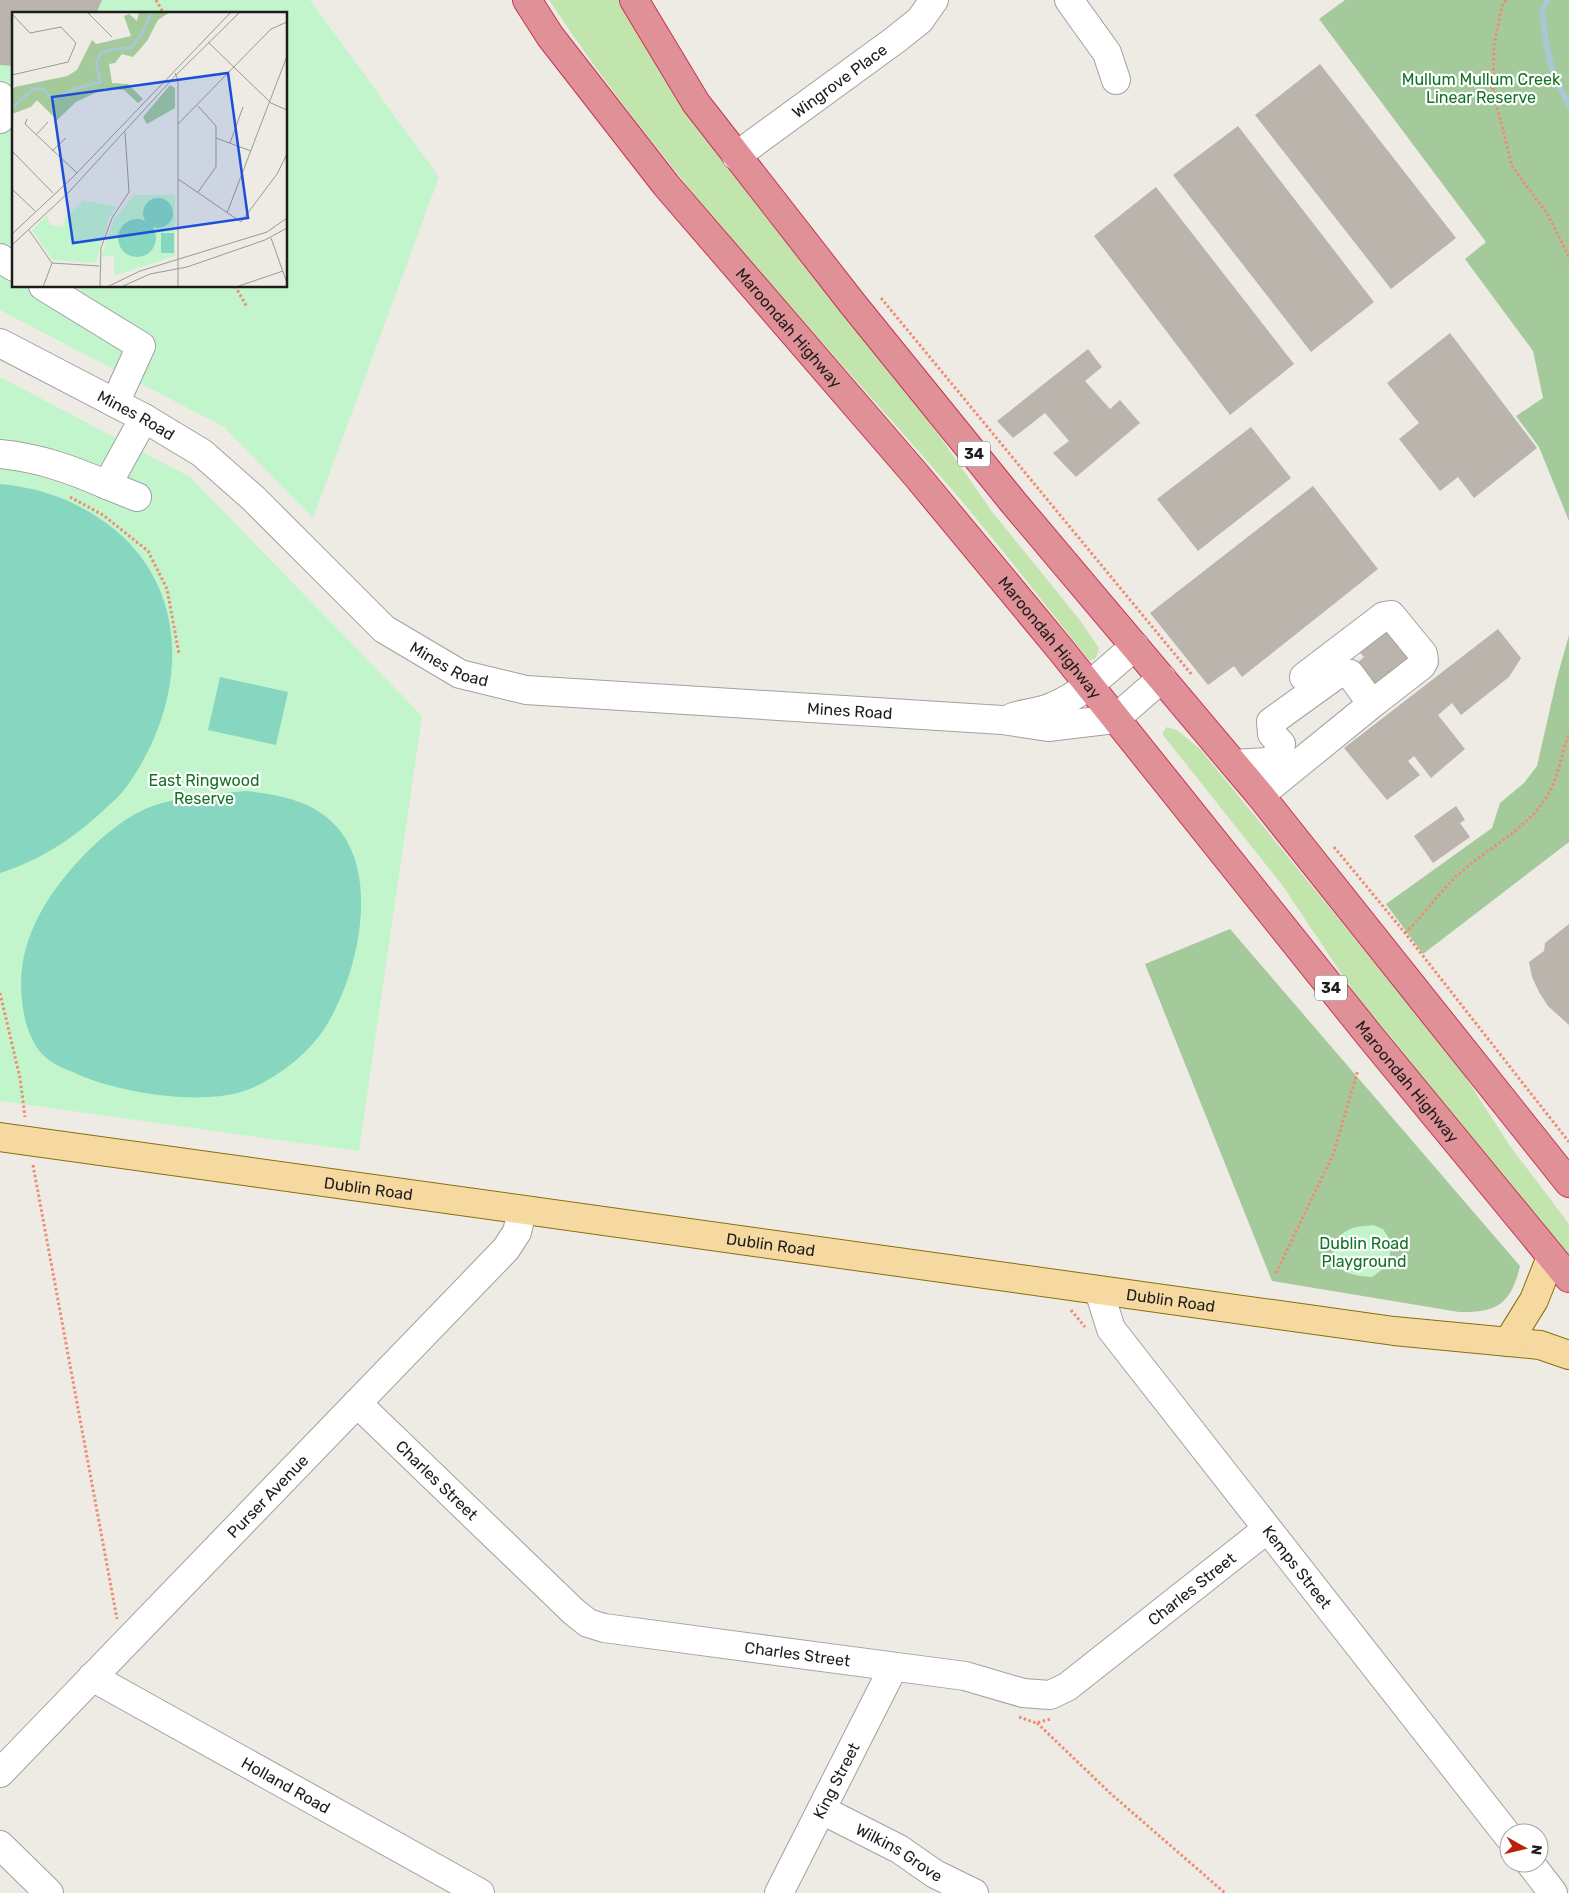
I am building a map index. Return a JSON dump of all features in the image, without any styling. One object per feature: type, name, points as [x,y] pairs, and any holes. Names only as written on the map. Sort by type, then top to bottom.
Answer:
[{"type":"highway","name":"Maroondah Highway","points":[[527,0],[550,36],[666,185],[917,476],[1089,684],[1368,1035],[1569,1278]]},
{"type":"highway","name":"34","points":[[634,0],[696,103],[852,304],[1260,795],[1569,1182]]},
{"type":"main road","name":"Dublin Road","points":[[0,1137],[1394,1332],[1540,1345],[1569,1356]]},
{"type":"main road","points":[[1508,1342],[1534,1300],[1551,1257]]},
{"type":"main road","name":"Dublin Road","points":[[1540,1345],[1569,1337]]},
{"type":"street","name":"Wingrove Place","points":[[736,156],[902,35],[920,20],[934,0]]},
{"type":"street","points":[[1069,0],[1107,54],[1116,80]]},
{"type":"street","points":[[0,96],[3,110],[0,119]]},
{"type":"street","points":[[0,258],[12,266]]},
{"type":"street","points":[[46,288],[141,346],[115,403]]},
{"type":"street","name":"Mines Road","points":[[0,343],[144,418],[202,453],[253,498],[384,629],[460,674],[526,690],[1002,720],[1048,727],[1115,719]]},
{"type":"street","points":[[107,485],[144,418]]},
{"type":"street","points":[[0,454],[57,464],[137,497]]},
{"type":"street","points":[[1260,795],[1421,666],[1424,661],[1423,654],[1390,615],[1384,616],[1286,691],[1280,703],[1279,716]]},
{"type":"street","name":"Mines Road","points":[[1002,720],[1054,706],[1089,684],[1135,646]]},
{"type":"street","points":[[1234,764],[1267,762],[1278,756],[1281,744],[1272,734],[1272,722],[1339,672],[1350,674],[1372,704]]},
{"type":"street","points":[[1115,719],[1162,678]]},
{"type":"street","name":"Purser Avenue","points":[[0,1773],[506,1249],[517,1232],[522,1211]]},
{"type":"street","name":"Kemps Street","points":[[1099,1291],[1111,1328],[1499,1824]]},
{"type":"street","name":"Charles Street","points":[[357,1403],[574,1612],[588,1623],[604,1628],[893,1668],[965,1676],[1023,1694],[1050,1695],[1066,1687],[1267,1529]]},
{"type":"street","name":"King Street","points":[[779,1893],[893,1668]]},
{"type":"street","name":"Holland Road","points":[[92,1677],[480,1893]]},
{"type":"street","name":"Wilkins Grove","points":[[822,1810],[899,1849],[935,1874],[974,1893]]},
{"type":"street","points":[[0,1845],[49,1893]]},
{"type":"street","points":[[1538,1873],[1553,1893]]},
{"type":"path","points":[[156,0],[163,12]]},
{"type":"path","points":[[1506,0],[1502,6],[1494,45],[1493,90],[1512,166],[1548,215],[1569,257]]},
{"type":"path","points":[[236,288],[247,307]]},
{"type":"path","points":[[68,496],[103,515],[148,551],[167,590],[179,654]]},
{"type":"path","points":[[1405,933],[1419,920],[1438,894],[1455,878],[1531,817],[1551,788],[1569,734]]},
{"type":"path","points":[[0,993],[20,1078],[28,1141],[122,1646]]},
{"type":"path","points":[[1276,1273],[1333,1155],[1358,1070]]},
{"type":"path","points":[[1070,1309],[1088,1332]]},
{"type":"path","points":[[1014,1714],[1036,1723],[1110,1793],[1225,1893]]},
{"type":"path","points":[[1036,1723],[1045,1722],[1053,1717]]},
{"type":"green space","points":[[0,0],[310,0],[439,177],[313,518],[224,427],[0,310]]},
{"type":"green space","points":[[549,0],[621,0],[686,114],[927,418],[993,513],[1079,619],[1099,648],[1096,658],[1090,661],[955,493],[692,192],[594,66]]},
{"type":"green space","name":"Mullum Mullum Creek Linear Reserve","points":[[1345,0],[1569,0],[1569,521],[1539,447],[1516,416],[1543,398],[1533,351],[1465,259],[1486,242],[1319,19]]},
{"type":"green space","name":"East Ringwood Reserve","points":[[0,377],[190,477],[422,716],[359,1151],[0,1101]]},
{"type":"green space","points":[[0,484],[31,489],[60,498],[88,511],[114,529],[141,557],[159,588],[169,621],[172,656],[169,691],[159,726],[144,759],[122,793],[69,839],[29,862],[0,873]]},
{"type":"green space","points":[[1569,635],[1569,842],[1423,954],[1386,904],[1492,828],[1500,803],[1524,783],[1537,766]]},
{"type":"green space","points":[[220,677],[288,692],[276,745],[208,730]]},
{"type":"green space","points":[[1167,727],[1177,730],[1201,750],[1457,1064],[1510,1146],[1569,1224],[1569,1257],[1365,1009],[1283,886],[1163,735]]},
{"type":"green space","points":[[246,791],[271,794],[294,800],[327,817],[336,826],[350,847],[358,871],[361,897],[360,925],[355,953],[337,1005],[319,1036],[294,1062],[263,1083],[234,1094],[214,1097],[168,1096],[122,1089],[84,1077],[47,1059],[32,1040],[27,1027],[21,986],[27,945],[34,925],[55,889],[83,856],[112,830],[136,813],[182,798]]},
{"type":"green space","points":[[1230,929],[1520,1266],[1512,1289],[1507,1298],[1500,1304],[1483,1311],[1459,1312],[1272,1281],[1145,964]]},
{"type":"green space","name":"Dublin Road Playground","points":[[1373,1225],[1383,1229],[1392,1243],[1388,1265],[1372,1277],[1356,1275],[1345,1271],[1337,1264],[1335,1259],[1334,1247],[1336,1242],[1344,1232],[1350,1229]]},
{"type":"building","points":[[0,0],[102,0],[97,12],[12,12],[12,66],[0,65]]},
{"type":"building","points":[[1320,64],[1456,238],[1391,289],[1255,115]]},
{"type":"building","points":[[1238,126],[1374,302],[1311,352],[1173,175]]},
{"type":"building","points":[[1156,187],[1294,364],[1230,415],[1094,236]]},
{"type":"building","points":[[1450,333],[1537,448],[1474,498],[1458,477],[1440,491],[1399,439],[1419,423],[1387,383]]},
{"type":"building","points":[[1088,349],[1102,367],[1085,381],[1110,409],[1120,400],[1140,423],[1076,477],[1053,453],[1069,441],[1045,413],[1013,438],[997,421]]},
{"type":"building","points":[[1251,427],[1291,478],[1198,551],[1157,499]]},
{"type":"building","points":[[1313,486],[1378,569],[1242,677],[1234,666],[1208,685],[1150,613]]},
{"type":"building","points":[[1385,623],[1419,650],[1372,687],[1356,664],[1364,657],[1360,653],[1371,644],[1366,638]]},
{"type":"building","points":[[1498,629],[1521,658],[1509,677],[1461,715],[1452,703],[1438,715],[1465,749],[1431,778],[1414,756],[1408,761],[1420,775],[1387,800],[1344,748]]},
{"type":"building","points":[[1456,806],[1465,820],[1460,823],[1470,837],[1433,863],[1414,836]]},
{"type":"building","points":[[1569,924],[1569,1025],[1548,1006],[1539,992],[1532,977],[1529,962],[1544,951],[1545,943]]},
{"type":"waterway","points":[[1548,0],[1542,10],[1546,43],[1554,77],[1569,105]]}]
